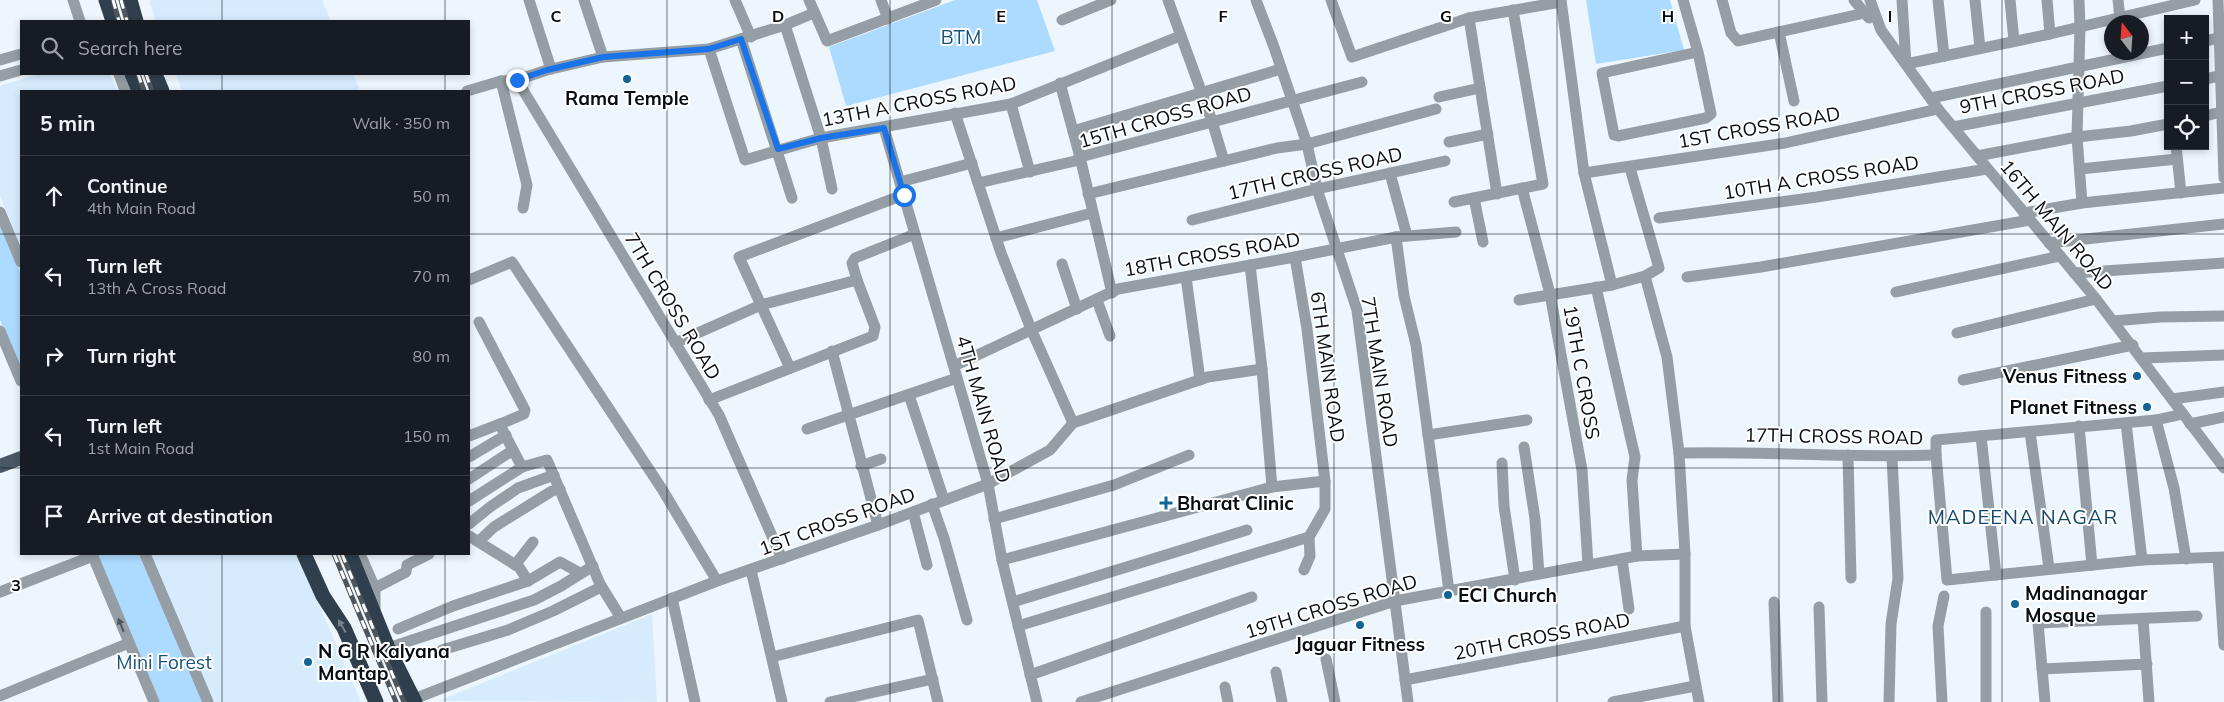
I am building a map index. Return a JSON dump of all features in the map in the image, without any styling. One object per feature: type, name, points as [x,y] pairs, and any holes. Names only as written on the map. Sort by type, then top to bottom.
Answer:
[{"type":"highway","points":[[106,0],[113,20]]},
{"type":"highway","points":[[130,0],[136,20]]},
{"type":"highway","points":[[132,75],[139,90]]},
{"type":"highway","points":[[155,75],[162,90]]},
{"type":"highway","points":[[304,555],[322,596],[344,628],[376,702]]},
{"type":"highway","points":[[350,555],[388,648],[414,701]]},
{"type":"main road","points":[[0,466],[20,458]]},
{"type":"main road","points":[[0,475],[20,467]]},
{"type":"street","points":[[73,0],[80,20]]},
{"type":"street","points":[[529,0],[551,69]]},
{"type":"street","points":[[584,0],[603,57]]},
{"type":"street","points":[[736,0],[792,198]]},
{"type":"street","points":[[809,0],[827,41],[936,0]]},
{"type":"street","points":[[881,0],[888,19]]},
{"type":"street","points":[[1062,20],[1111,0]]},
{"type":"street","points":[[1168,0],[1212,121],[1224,161]]},
{"type":"street","name":"7TH MAIN ROAD","points":[[1256,0],[1307,144],[1318,189],[1356,310],[1408,702]]},
{"type":"street","points":[[1344,0],[1331,2],[1352,57],[1469,18],[1561,1],[1584,173],[1612,285]]},
{"type":"street","points":[[1683,0],[1698,52],[1711,111],[1709,116],[1618,136],[1614,135],[1602,73],[1698,52]]},
{"type":"street","points":[[1722,0],[1731,33],[1738,41],[1865,13]]},
{"type":"street","points":[[1854,0],[1881,30]]},
{"type":"street","name":"16TH MAIN ROAD","points":[[1870,0],[1881,30],[1938,109],[2096,298],[2223,465]]},
{"type":"street","points":[[1902,0],[1906,64],[2104,22]]},
{"type":"street","points":[[1938,0],[1944,56]]},
{"type":"street","points":[[1975,0],[1980,48]]},
{"type":"street","points":[[2010,0],[2014,41]]},
{"type":"street","points":[[2047,0],[2050,34]]},
{"type":"street","points":[[2078,0],[2080,27],[2077,137],[2082,203]]},
{"type":"street","points":[[2118,0],[2120,15]]},
{"type":"street","points":[[2128,15],[2157,4],[2193,0]]},
{"type":"street","points":[[2218,0],[2224,178]]},
{"type":"street","points":[[1454,202],[1543,184],[1513,10]]},
{"type":"street","points":[[470,90],[502,81],[517,80],[551,69],[603,57],[709,49],[785,25],[814,13]]},
{"type":"street","points":[[1469,18],[1497,194]]},
{"type":"street","points":[[785,25],[821,138],[832,189]]},
{"type":"street","points":[[1779,32],[1794,101]]},
{"type":"street","name":"13TH A CROSS ROAD","points":[[709,49],[745,160],[821,138],[1011,104],[1180,36]]},
{"type":"street","points":[[2209,40],[2219,38]]},
{"type":"street","points":[[1930,98],[2164,49]]},
{"type":"street","points":[[0,60],[20,54]]},
{"type":"street","points":[[1073,132],[1281,69]]},
{"type":"street","points":[[0,76],[20,70]]},
{"type":"street","points":[[119,75],[125,90]]},
{"type":"street","points":[[2209,78],[2220,76]]},
{"type":"street","name":"7TH CROSS ROAD","points":[[517,80],[718,415],[782,559]]},
{"type":"street","points":[[502,81],[526,185],[524,208]]},
{"type":"street","name":"15TH CROSS ROAD","points":[[978,183],[1076,161],[1080,157],[1362,82]]},
{"type":"street","points":[[1060,83],[1080,157],[1112,293]]},
{"type":"street","name":"9TH CROSS ROAD","points":[[1953,126],[2164,87]]},
{"type":"street","points":[[1439,97],[1480,88]]},
{"type":"street","points":[[1011,104],[1030,172]]},
{"type":"street","points":[[1088,194],[1277,148],[1307,144],[1436,109]]},
{"type":"street","name":"1ST CROSS ROAD","points":[[1584,173],[1630,168],[1784,143],[1938,109]]},
{"type":"street","points":[[2209,115],[2221,112]]},
{"type":"street","points":[[955,113],[996,238],[1031,329],[1073,423],[1200,380],[1262,369]]},
{"type":"street","points":[[1977,156],[2077,137],[2131,131],[2164,125]]},
{"type":"street","name":"4TH MAIN ROAD","points":[[884,128],[988,484],[1002,560],[1037,702]]},
{"type":"street","points":[[1449,142],[1488,134]]},
{"type":"street","points":[[2176,150],[2181,193]]},
{"type":"street","points":[[2080,169],[2177,159]]},
{"type":"street","name":"17TH CROSS ROAD","points":[[1192,220],[1318,189],[1446,161]]},
{"type":"street","points":[[900,182],[972,163]]},
{"type":"street","points":[[1520,300],[1612,285],[1645,276],[1659,268],[1630,168]]},
{"type":"street","name":"10TH A CROSS ROAD","points":[[1659,218],[1818,196],[1988,169]]},
{"type":"street","name":"7TH MAIN ROAD","points":[[1390,173],[1401,236],[1404,296],[1416,345],[1449,591]]},
{"type":"street","name":"19TH C CROSS","points":[[1522,188],[1550,294],[1582,470],[1588,565]]},
{"type":"street","points":[[1687,277],[1761,267],[2027,216],[2082,203],[2224,188]]},
{"type":"street","points":[[790,368],[739,257],[904,195]]},
{"type":"street","points":[[1474,198],[1483,242]]},
{"type":"street","points":[[0,212],[20,260]]},
{"type":"street","points":[[996,238],[1092,213]]},
{"type":"street","points":[[2049,243],[2224,224]]},
{"type":"street","name":"18TH CROSS ROAD","points":[[954,366],[1118,289],[1295,258],[1401,236],[1431,232],[1456,232]]},
{"type":"street","points":[[709,400],[873,336],[875,326],[852,263],[855,258],[915,234]]},
{"type":"street","points":[[1896,292],[2060,256]]},
{"type":"street","name":"6TH MAIN ROAD","points":[[1295,258],[1308,329],[1325,481],[1325,509],[1309,537]]},
{"type":"street","points":[[470,280],[512,262],[662,489],[717,581]]},
{"type":"street","points":[[2074,273],[2224,263]]},
{"type":"street","points":[[1062,264],[1078,309]]},
{"type":"street","points":[[1250,265],[1262,369],[1272,487]]},
{"type":"street","points":[[1645,276],[1667,357],[1679,453],[1685,554],[1685,626],[1699,702]]},
{"type":"street","points":[[1186,277],[1200,380]]},
{"type":"street","points":[[675,343],[761,306],[857,280]]},
{"type":"street","points":[[1596,287],[1635,457],[1632,480],[1636,556]]},
{"type":"street","points":[[1957,333],[2096,298]]},
{"type":"street","points":[[1097,300],[1110,336]]},
{"type":"street","points":[[2113,321],[2160,317],[2224,316]]},
{"type":"street","points":[[470,436],[524,414],[525,410],[479,322]]},
{"type":"street","points":[[0,331],[20,379]]},
{"type":"street","points":[[1963,380],[2133,345]]},
{"type":"street","points":[[832,352],[878,525]]},
{"type":"street","points":[[2142,358],[2224,355]]},
{"type":"street","points":[[807,429],[957,378]]},
{"type":"street","points":[[2172,398],[2224,392]]},
{"type":"street","points":[[909,395],[944,500]]},
{"type":"street","points":[[2187,419],[2224,417]]},
{"type":"street","name":"17TH CROSS ROAD","points":[[1679,453],[1750,452],[1892,456],[1936,455],[1936,440],[2079,426],[2187,419]]},
{"type":"street","points":[[1428,435],[1528,420]]},
{"type":"street","points":[[2156,420],[2174,488],[2186,559]]},
{"type":"street","name":"1ST CROSS ROAD","points":[[414,701],[672,598],[988,484],[1050,450],[1073,423]]},
{"type":"street","points":[[2126,423],[2142,560]]},
{"type":"street","points":[[500,424],[522,467]]},
{"type":"street","points":[[2079,426],[2092,565]]},
{"type":"street","points":[[2030,432],[2049,568]]},
{"type":"street","points":[[470,456],[506,435]]},
{"type":"street","points":[[1981,436],[1996,575]]},
{"type":"street","points":[[1524,447],[1535,519],[1539,574]]},
{"type":"street","points":[[470,478],[513,450]]},
{"type":"street","points":[[994,520],[1114,485],[1190,455]]},
{"type":"street","points":[[1848,455],[1851,578]]},
{"type":"street","points":[[1936,455],[1947,580],[2049,568],[2142,560],[2221,557],[2224,645]]},
{"type":"street","points":[[1889,702],[1891,624],[1898,578],[1892,456]]},
{"type":"street","points":[[861,466],[881,459]]},
{"type":"street","points":[[470,500],[522,467],[547,460],[601,587],[621,618]]},
{"type":"street","points":[[1502,463],[1504,506],[1516,580]]},
{"type":"street","points":[[470,523],[518,488],[554,475]]},
{"type":"street","points":[[1002,560],[1272,487],[1325,481]]},
{"type":"street","points":[[528,581],[515,565],[474,539],[552,491],[560,489]]},
{"type":"street","points":[[932,504],[944,538],[967,620]]},
{"type":"street","points":[[913,512],[927,565]]},
{"type":"street","points":[[1013,602],[1247,530]]},
{"type":"street","points":[[1018,626],[1309,537],[1310,556],[1304,570]]},
{"type":"street","points":[[515,565],[533,542]]},
{"type":"street","name":"19TH CROSS ROAD","points":[[1081,702],[1395,601],[1516,580],[1636,556],[1685,554]]},
{"type":"street","points":[[0,592],[92,555],[154,702]]},
{"type":"street","points":[[145,555],[208,702]]},
{"type":"street","points":[[360,555],[375,588],[375,616]]},
{"type":"street","points":[[375,588],[406,572],[407,564],[426,555]]},
{"type":"street","points":[[1622,559],[1629,609]]},
{"type":"street","points":[[398,629],[453,606],[528,581],[560,562],[580,573]]},
{"type":"street","points":[[388,648],[534,600],[593,566]]},
{"type":"street","points":[[751,570],[782,702]]},
{"type":"street","points":[[442,650],[508,630],[553,611],[601,587]]},
{"type":"street","points":[[1942,702],[1938,626],[1944,596]]},
{"type":"street","points":[[1030,675],[1252,597]]},
{"type":"street","points":[[672,598],[696,702]]},
{"type":"street","points":[[1774,602],[1778,702]]},
{"type":"street","points":[[1819,607],[1822,702]]},
{"type":"street","points":[[1986,612],[1986,702]]},
{"type":"street","points":[[2045,702],[2038,622],[2198,616]]},
{"type":"street","points":[[2143,619],[2150,702]]},
{"type":"street","points":[[772,657],[918,620],[938,702]]},
{"type":"street","name":"20TH CROSS ROAD","points":[[1405,680],[1685,626]]},
{"type":"street","points":[[0,696],[129,643]]},
{"type":"street","points":[[1326,659],[1335,702]]},
{"type":"street","points":[[2042,669],[2146,664]]},
{"type":"street","points":[[1276,672],[1282,702]]},
{"type":"street","points":[[830,702],[933,680]]},
{"type":"street","points":[[1613,702],[1639,700],[1695,686]]},
{"type":"street","points":[[1225,687],[1228,702]]},
{"type":"shaded area","points":[[322,0],[331,20],[156,20],[149,1]]},
{"type":"shaded area","points":[[36,75],[110,75],[117,90],[20,90],[20,245],[0,196],[0,86]]},
{"type":"shaded area","points":[[176,75],[353,75],[360,90],[182,90]]},
{"type":"shaded area","points":[[148,555],[297,555],[361,702],[212,702]]},
{"type":"shaded area","points":[[652,614],[657,702],[438,701]]},
{"type":"green space","name":"BTM","points":[[955,0],[1037,0],[1055,51],[846,106],[829,47]]},
{"type":"green space","points":[[1586,0],[1670,0],[1684,50],[1596,64]]},
{"type":"green space","points":[[0,224],[20,272],[20,367],[0,320]]},
{"type":"green space","name":"Mini Forest","points":[[98,555],[140,555],[203,702],[158,702]]},
{"type":"railway","points":[[113,0],[119,20]]},
{"type":"railway","points":[[121,0],[127,20]]},
{"type":"railway","points":[[138,75],[144,90]]},
{"type":"railway","points":[[146,75],[152,90]]},
{"type":"railway","points":[[334,555],[396,702]]},
{"type":"railway","points":[[342,555],[404,702]]},
{"type":"place","name":"Rama Temple","points":[[627,79]]},
{"type":"place","name":"Venus Fitness","points":[[2137,376]]},
{"type":"place","name":"Planet Fitness","points":[[2147,407]]},
{"type":"place","name":"Bharat Clinic","points":[[1166,503]]},
{"type":"place","name":"ECI Church","points":[[1448,595]]},
{"type":"place","name":"Madinanagar Mosque","points":[[2015,604]]},
{"type":"place","name":"Jaguar Fitness","points":[[1360,625]]},
{"type":"place","name":"N G R Kalyana Mantap","points":[[308,662]]},
{"type":"district","name":"MADEENA NAGAR","points":[[2023,516]]},
{"type":"route","points":[[517,80],[547,70],[603,57],[709,49],[741,39],[778,149],[821,138],[884,128],[904,195]]}]
